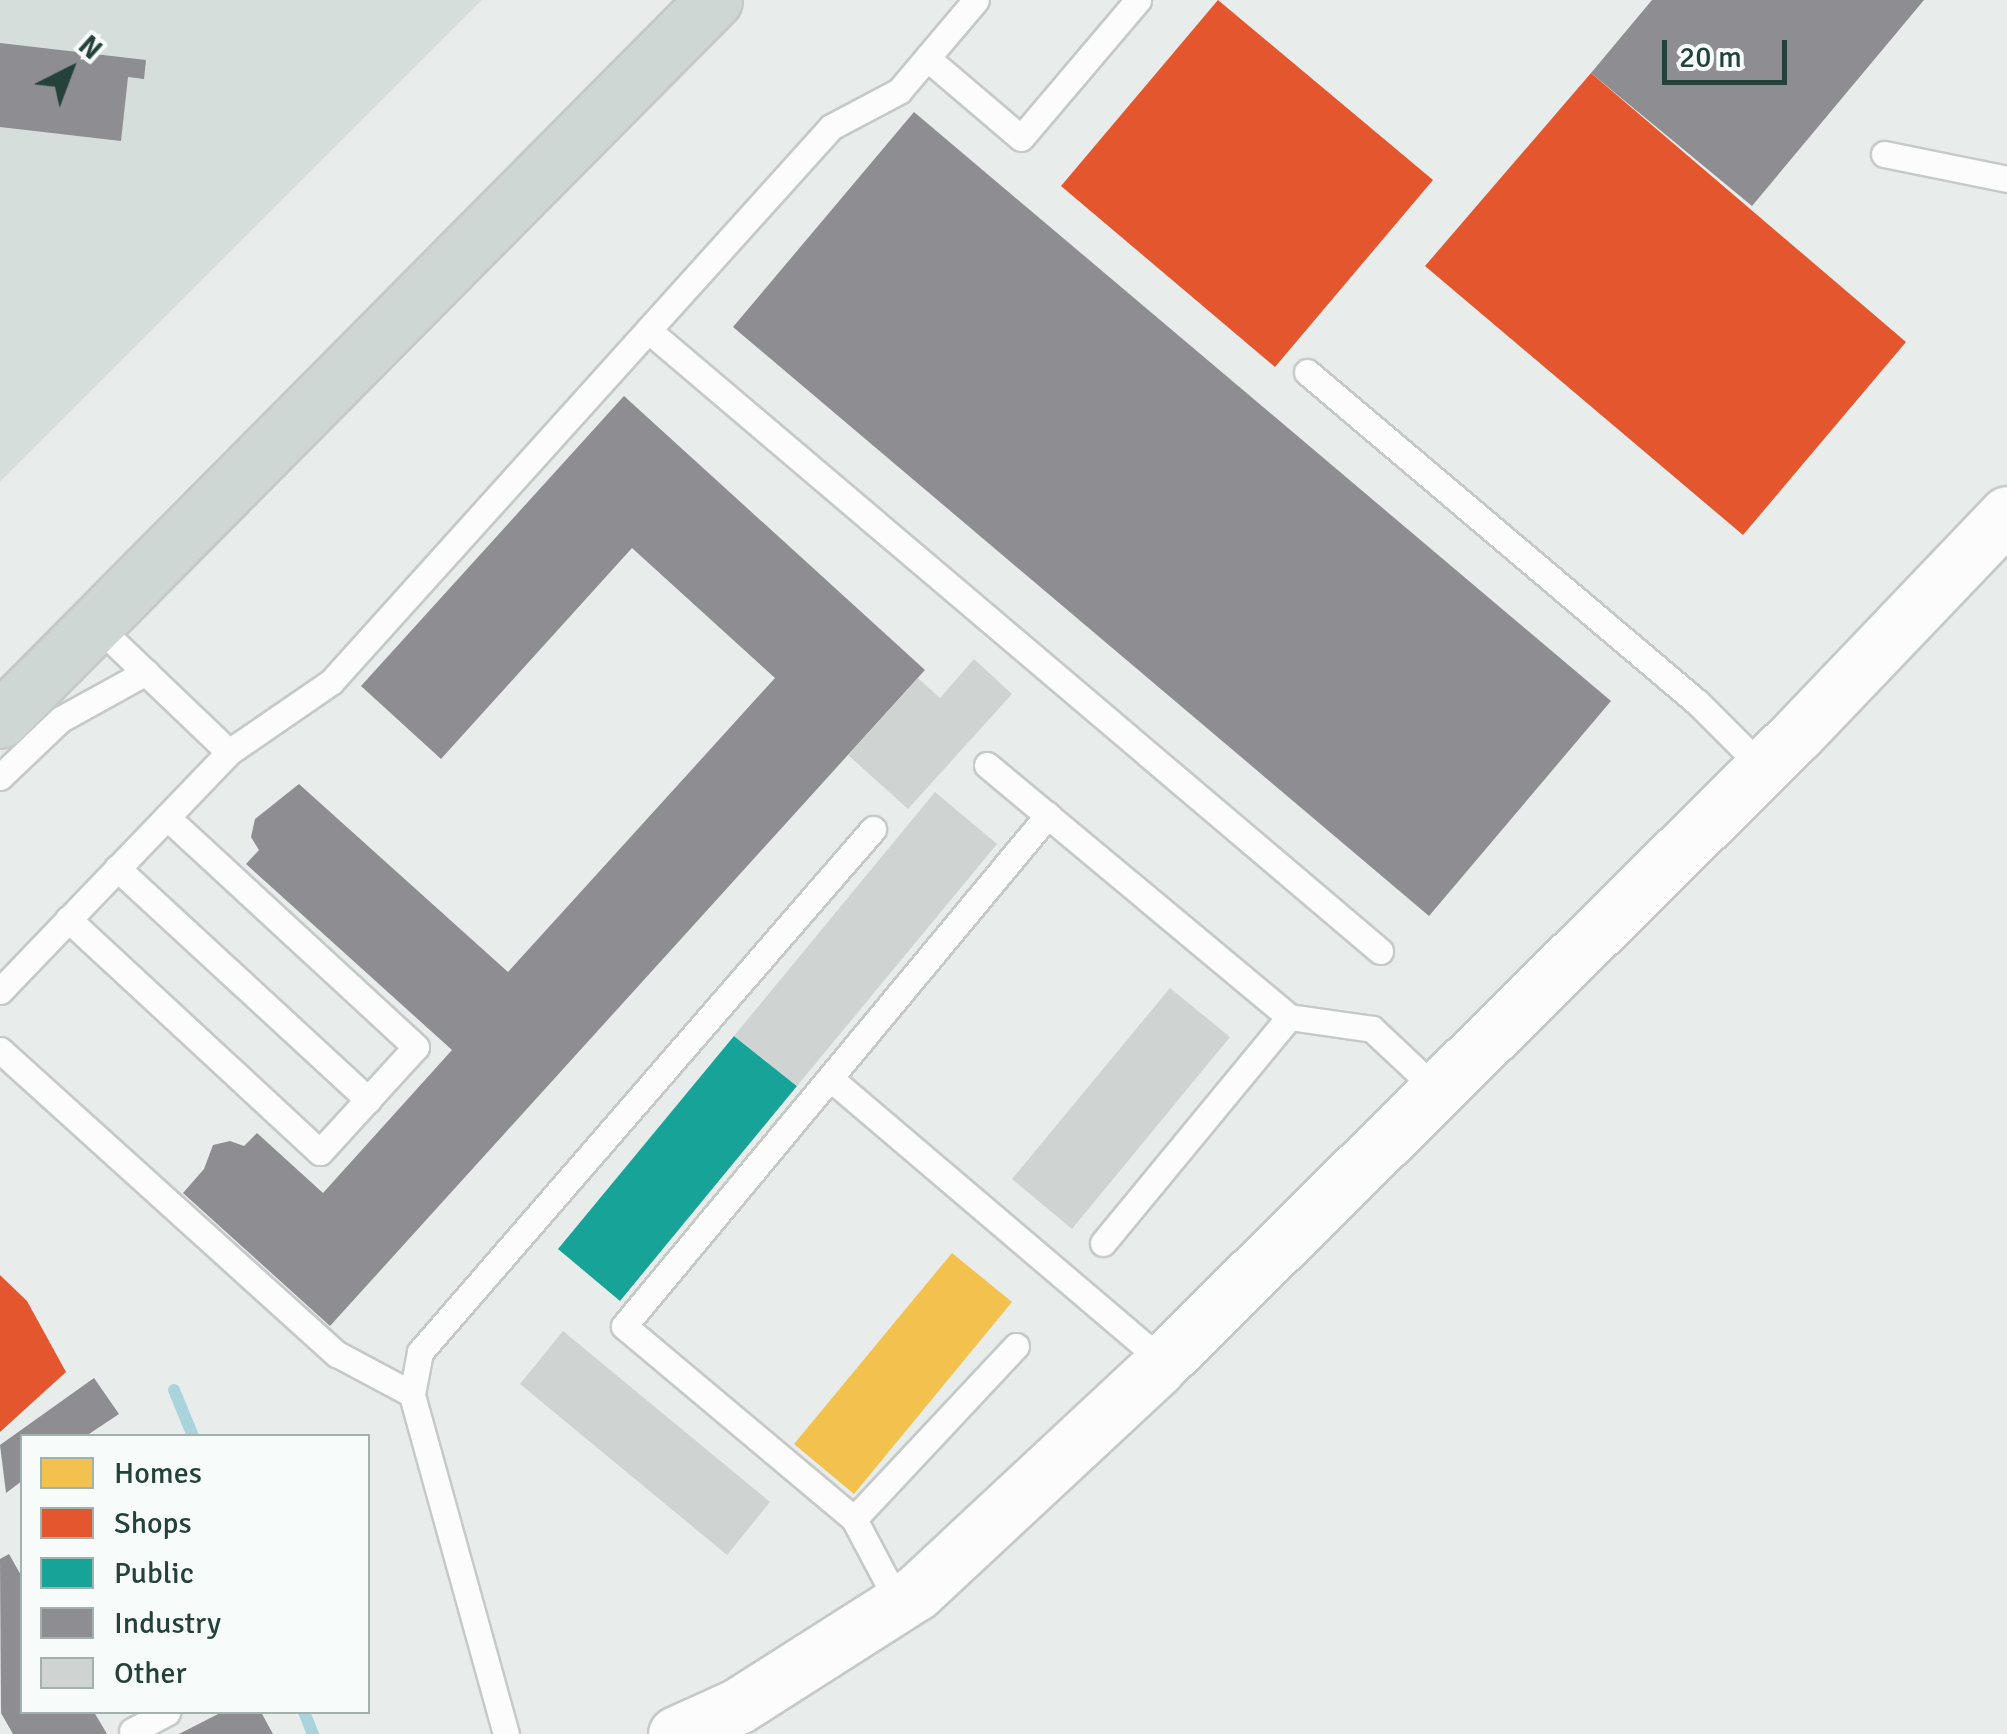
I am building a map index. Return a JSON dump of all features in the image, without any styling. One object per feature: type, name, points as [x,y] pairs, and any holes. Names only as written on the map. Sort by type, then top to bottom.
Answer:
[{"type":"main road","points":[[0,720],[714,0]]},
{"type":"street","points":[[676,1734],[738,1706],[899,1604],[1163,1361],[1763,768],[2007,514]]},
{"type":"lane","points":[[0,991],[228,752],[331,682],[832,127],[900,91],[976,0]]},
{"type":"lane","points":[[928,58],[1022,138],[1138,0]]},
{"type":"lane","points":[[1884,154],[2007,180]]},
{"type":"lane","points":[[648,330],[1380,950]]},
{"type":"lane","points":[[1306,372],[1698,703],[1763,768]]},
{"type":"lane","points":[[95,624],[228,752]]},
{"type":"lane","points":[[0,777],[61,719],[146,672]]},
{"type":"lane","points":[[987,765],[1289,1017],[1372,1029],[1437,1090]]},
{"type":"lane","points":[[899,1604],[854,1520],[624,1326],[1048,815]]},
{"type":"lane","points":[[68,920],[320,1152],[416,1047],[166,817]]},
{"type":"lane","points":[[506,1734],[412,1394],[420,1352],[874,829]]},
{"type":"lane","points":[[117,868],[368,1100]]},
{"type":"lane","points":[[1104,1244],[1289,1017]]},
{"type":"lane","points":[[0,1050],[338,1354],[412,1394]]},
{"type":"lane","points":[[830,1078],[1163,1361]]},
{"type":"lane","points":[[854,1520],[1016,1346]]},
{"type":"lane","points":[[129,1725],[161,1714]]},
{"type":"shaded area","points":[[0,0],[482,0],[0,482]]},
{"type":"building: Homes","points":[[952,1253],[1012,1302],[854,1494],[794,1444]]},
{"type":"building: Shops","points":[[1218,0],[1433,180],[1275,367],[1061,186]]},
{"type":"building: Shops","points":[[1591,73],[1906,342],[1743,535],[1425,266]]},
{"type":"building: Shops","points":[[0,1275],[27,1301],[66,1372],[0,1432]]},
{"type":"building: Public","points":[[734,1036],[797,1086],[620,1301],[558,1249]]},
{"type":"building: Industry","points":[[1652,0],[1924,0],[1752,206],[1591,73]]},
{"type":"building: Industry","points":[[0,43],[146,60],[144,79],[128,77],[121,141],[0,127]]},
{"type":"building: Industry","points":[[914,112],[1611,701],[1429,916],[733,327]]},
{"type":"building: Industry","points":[[624,396],[925,670],[330,1326],[183,1193],[204,1169],[213,1145],[230,1141],[244,1146],[257,1133],[323,1193],[452,1050],[246,864],[259,850],[251,837],[255,819],[299,784],[508,972],[775,678],[632,548],[441,759],[361,686]]},
{"type":"building: Industry","points":[[94,1378],[119,1414],[89,1434],[20,1434],[20,1482],[6,1493],[0,1445]]},
{"type":"building: Industry","points":[[9,1554],[20,1573],[20,1714],[95,1714],[107,1734],[13,1734],[1,1713],[0,1559]]},
{"type":"building: Industry","points":[[218,1714],[262,1714],[273,1734],[179,1734]]},
{"type":"building: Other","points":[[974,659],[1012,694],[908,809],[848,755],[918,678],[940,698]]},
{"type":"building: Other","points":[[935,792],[997,844],[797,1086],[734,1036]]},
{"type":"building: Other","points":[[1170,988],[1230,1037],[1072,1229],[1012,1179]]},
{"type":"building: Other","points":[[563,1331],[770,1502],[727,1555],[520,1384]]},
{"type":"waterway","points":[[174,1390],[192,1434]]},
{"type":"waterway","points":[[305,1714],[313,1734]]}]
